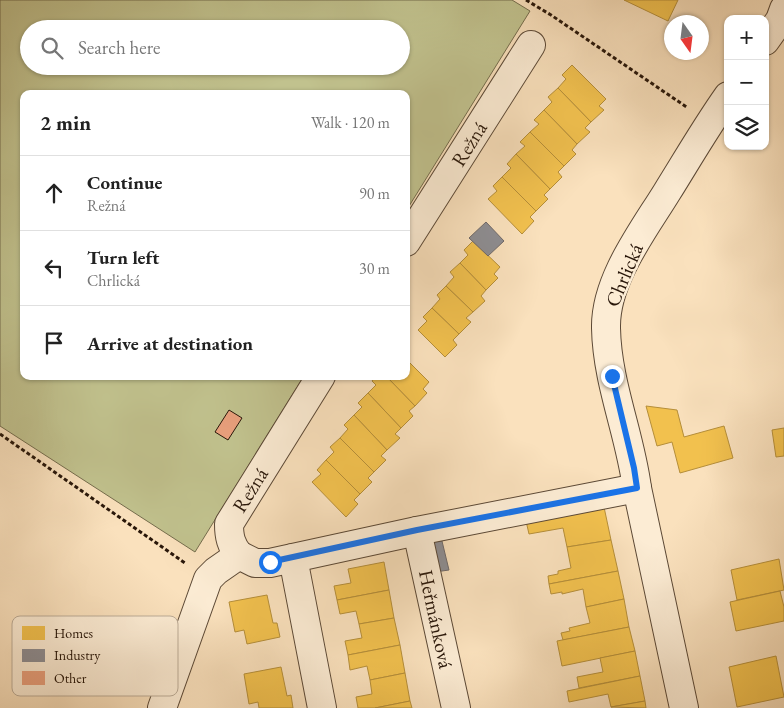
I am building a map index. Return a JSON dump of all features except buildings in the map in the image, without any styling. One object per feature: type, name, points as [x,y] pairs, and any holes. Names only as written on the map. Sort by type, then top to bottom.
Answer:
[{"type":"street","points":[[769,35],[780,20],[784,9]]},
{"type":"street","name":"Režná","points":[[410,236],[531,45]]},
{"type":"street","name":"Chrlická","points":[[684,708],[634,468],[612,376],[606,328],[607,313],[613,291],[629,254],[724,102]]},
{"type":"street","name":"Režná","points":[[239,555],[232,545],[229,524],[319,380]]},
{"type":"street","points":[[178,663],[208,579],[239,555],[255,563],[270,562],[417,530],[637,488]]},
{"type":"street","name":"Heřmánková","points":[[417,530],[456,708]]},
{"type":"street","points":[[293,558],[322,708]]},
{"type":"street","points":[[162,708],[166,696]]},
{"type":"path","points":[[526,0],[710,122]]},
{"type":"path","points":[[0,434],[208,579]]},
{"type":"green space","points":[[0,0],[512,0],[530,11],[410,205],[410,90],[20,90],[20,380],[302,380],[195,552],[0,426]]},
{"type":"route","points":[[270,562],[417,530],[637,488],[612,376]]}]
